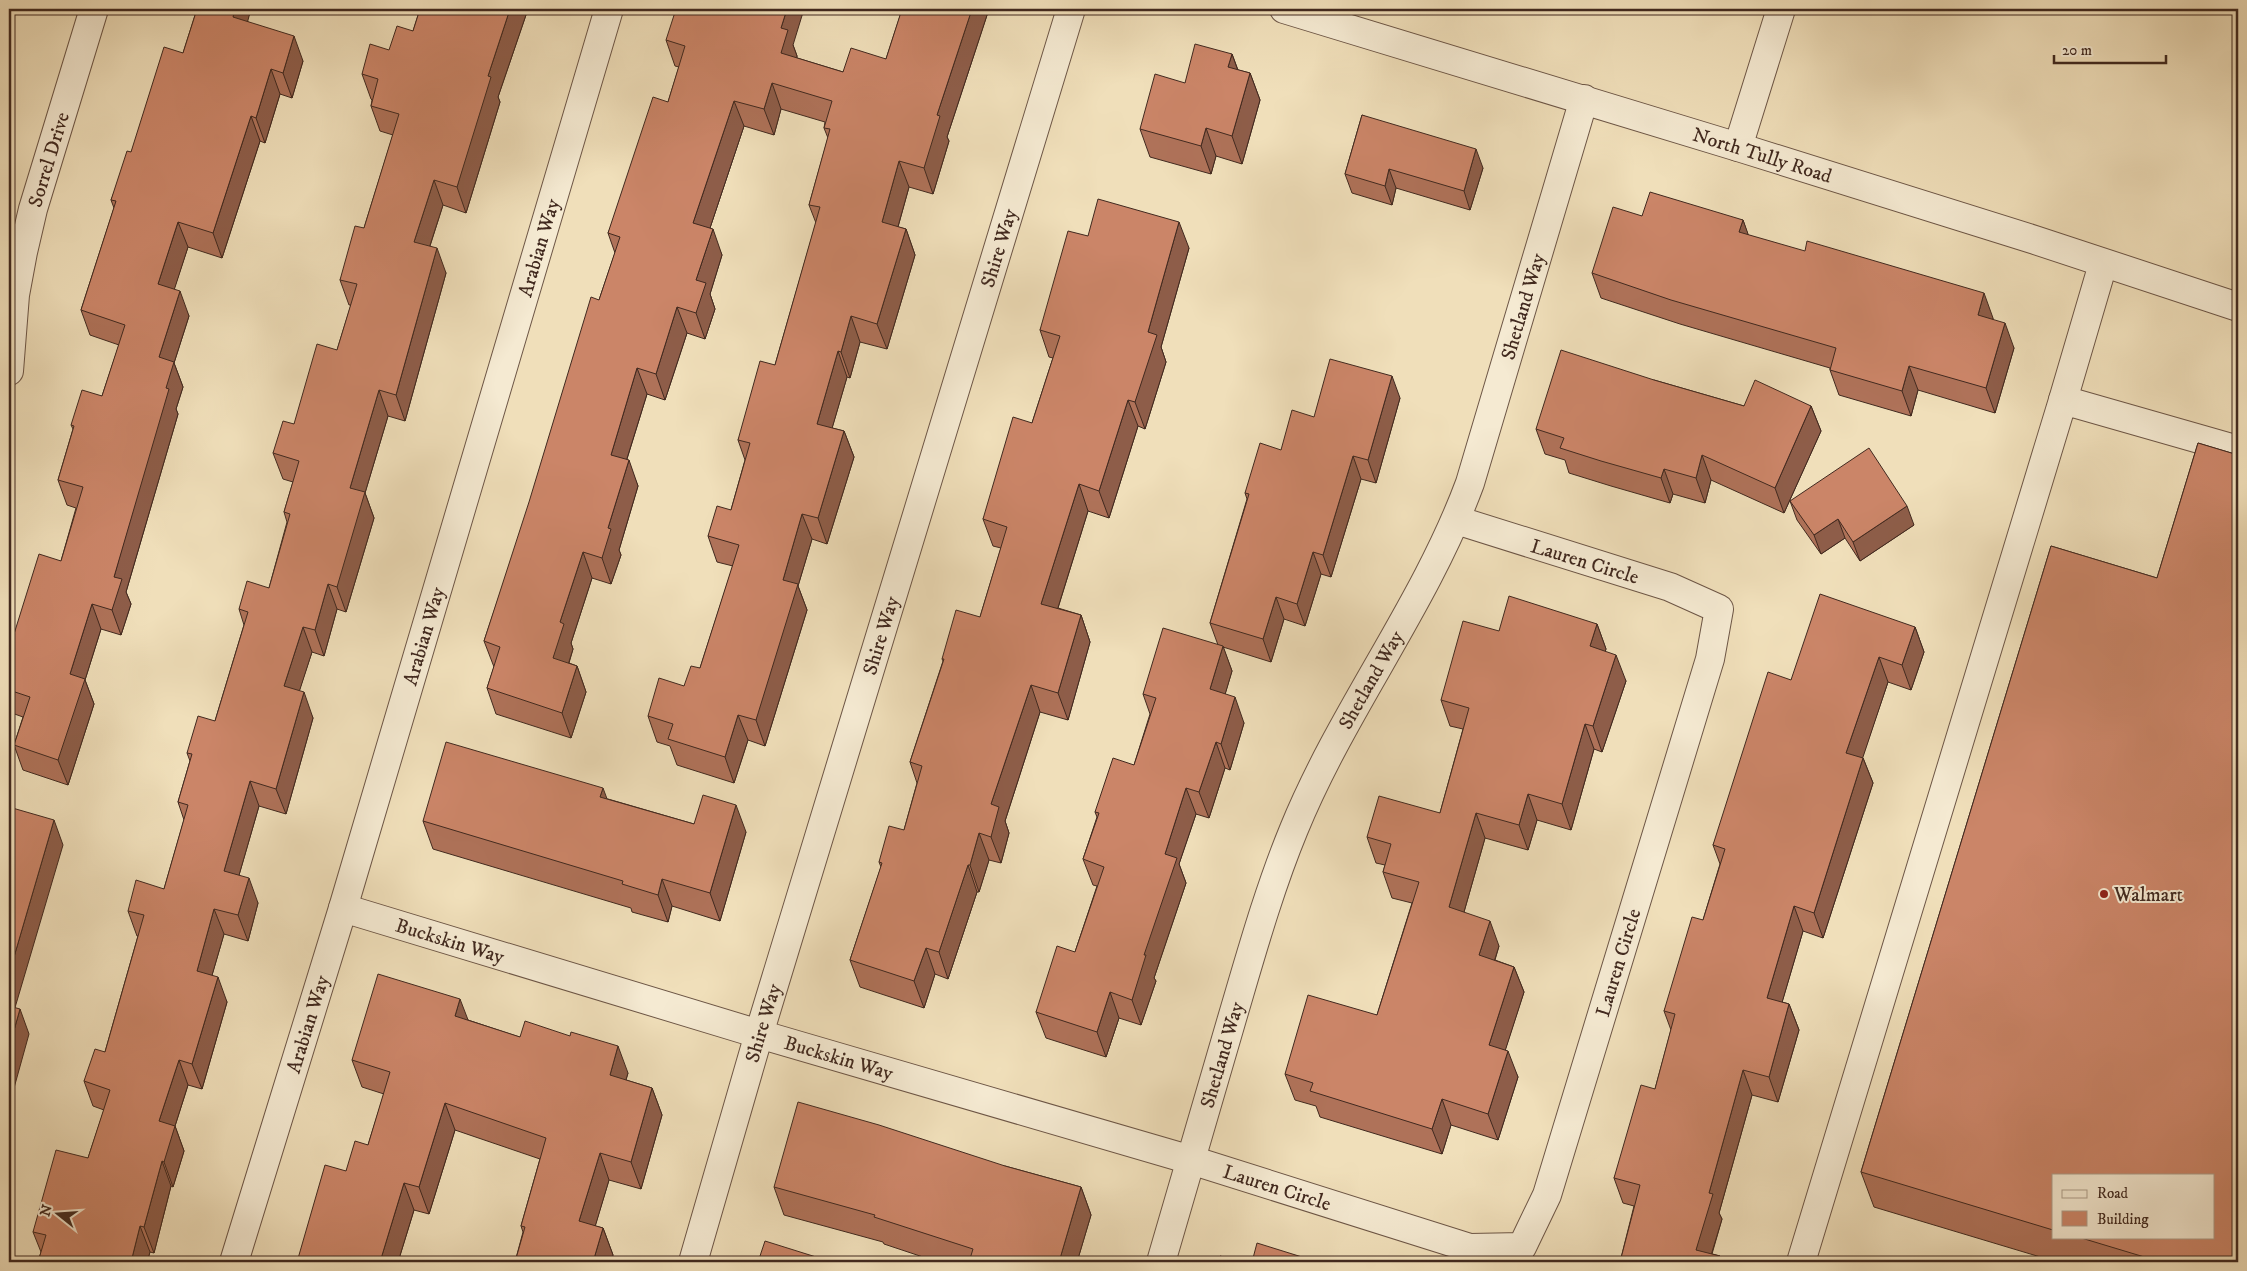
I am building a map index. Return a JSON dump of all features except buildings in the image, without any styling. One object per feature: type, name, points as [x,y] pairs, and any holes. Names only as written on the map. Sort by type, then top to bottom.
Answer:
[{"type":"street","name":"Sorrel Drive","points":[[9,371],[15,295],[33,209],[94,9]]},
{"type":"street","name":"Arabian Way","points":[[234,1262],[343,908],[609,9]]},
{"type":"street","name":"Shire Way","points":[[692,1262],[759,1034],[1071,9]]},
{"type":"street","name":"North Tully Road","points":[[1284,9],[1318,14],[2026,237],[2102,264],[2238,307]]},
{"type":"street","points":[[1738,147],[1781,9]]},
{"type":"street","name":"Shetland Way","points":[[1161,1262],[1261,921],[1294,829],[1334,744],[1428,579],[1456,520],[1470,483],[1584,99]]},
{"type":"street","points":[[1801,1262],[2063,400],[2102,264]]},
{"type":"street","points":[[2063,400],[2238,450]]},
{"type":"street","name":"Lauren Circle","points":[[1191,1160],[1470,1248],[1522,1247],[1547,1195],[1710,659],[1719,609],[1670,587],[1456,520]]},
{"type":"street","name":"Buckskin Way","points":[[343,908],[759,1034],[1191,1160]]},
{"type":"place","name":"Walmart","points":[[2104,894]]}]
